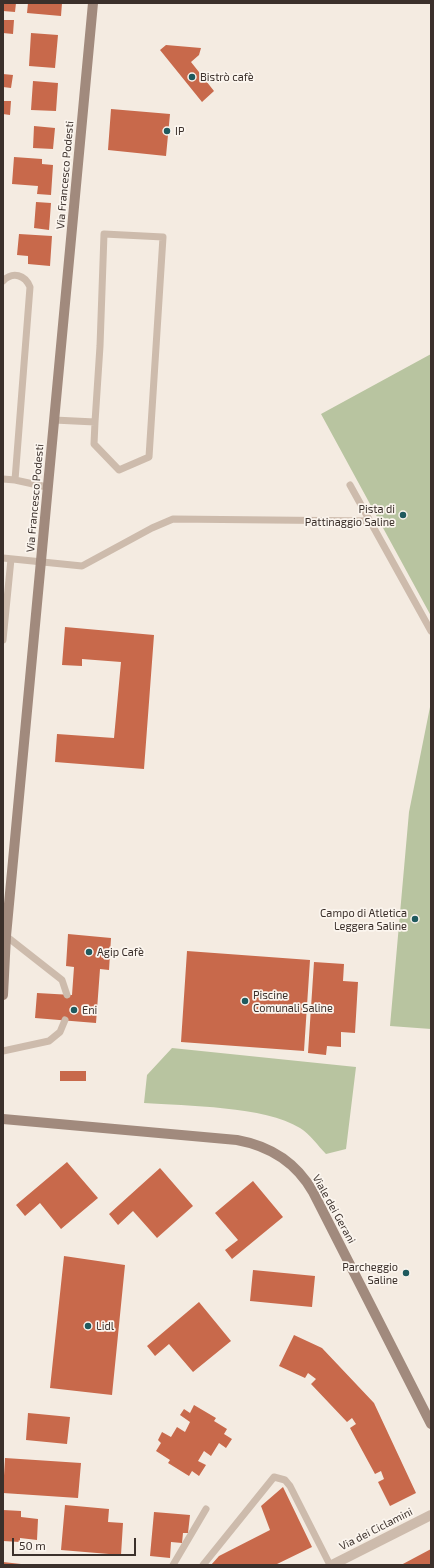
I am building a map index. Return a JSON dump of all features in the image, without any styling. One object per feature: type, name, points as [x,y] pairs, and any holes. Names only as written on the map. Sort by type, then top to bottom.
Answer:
[{"type":"main road","name":"Via Francesco Podesti","points":[[3,995],[6,936],[93,3]]},
{"type":"main road","name":"Viale dei Gerani","points":[[3,1119],[237,1140],[252,1143],[278,1155],[303,1177],[313,1192],[431,1424]]},
{"type":"street","name":"Via dei Ciclamini","points":[[331,1565],[431,1515]]},
{"type":"lane","points":[[104,234],[163,237],[149,457],[119,470],[94,444],[95,422],[100,346],[104,234]]},
{"type":"lane","points":[[3,281],[11,275],[17,275],[25,279],[30,287],[15,480]]},
{"type":"lane","points":[[54,420],[95,422]]},
{"type":"lane","points":[[3,479],[47,487]]},
{"type":"lane","points":[[350,485],[431,631]]},
{"type":"lane","points":[[3,558],[82,566],[152,528],[173,519],[369,521]]},
{"type":"lane","points":[[3,640],[11,558]]},
{"type":"lane","points":[[6,936],[62,980],[67,995]]},
{"type":"lane","points":[[3,1051],[49,1041],[60,1032],[66,1020]]},
{"type":"lane","points":[[203,1565],[274,1477],[285,1480],[290,1486],[331,1565]]},
{"type":"lane","points":[[173,1565],[206,1508]]},
{"type":"green space","name":"Pista di Pattinaggio Saline","points":[[431,354],[431,616],[321,414]]},
{"type":"green space","name":"Campo di Atletica Leggera Saline","points":[[431,702],[431,1029],[390,1026],[409,812]]},
{"type":"green space","points":[[172,1048],[356,1067],[346,1149],[326,1154],[311,1137],[300,1128],[267,1115],[225,1108],[144,1103],[147,1075]]},
{"type":"building","points":[[4,3],[16,3],[15,12],[3,11]]},
{"type":"building","points":[[28,3],[62,3],[61,16],[27,13]]},
{"type":"building","points":[[3,20],[14,20],[13,34],[3,33]]},
{"type":"building","points":[[31,33],[58,35],[55,68],[29,66]]},
{"type":"building","name":"Bistrò cafè","points":[[166,45],[201,48],[199,55],[191,62],[214,91],[202,102],[160,50]]},
{"type":"building","points":[[3,74],[13,75],[11,88],[3,87]]},
{"type":"building","points":[[33,81],[58,83],[56,111],[31,110]]},
{"type":"building","points":[[3,101],[11,101],[10,115],[3,114]]},
{"type":"building","points":[[111,109],[170,114],[166,156],[108,150]]},
{"type":"building","points":[[34,126],[55,128],[53,149],[33,148]]},
{"type":"building","points":[[14,157],[42,159],[42,164],[53,165],[51,195],[37,194],[38,186],[12,184]]},
{"type":"building","points":[[36,202],[51,203],[49,230],[34,228]]},
{"type":"building","points":[[19,234],[52,236],[50,266],[28,264],[28,256],[17,255]]},
{"type":"building","points":[[65,627],[154,635],[144,769],[55,762],[57,734],[114,738],[121,662],[82,659],[82,666],[62,665]]},
{"type":"building","points":[[68,934],[111,938],[109,970],[100,969],[96,1023],[35,1018],[37,993],[72,995],[74,967],[66,966]]},
{"type":"building","name":"Piscine Comunali Saline","points":[[187,951],[310,960],[304,1051],[181,1042]]},
{"type":"building","points":[[314,962],[344,964],[343,981],[358,982],[355,1033],[341,1032],[341,1047],[327,1046],[326,1055],[308,1053]]},
{"type":"building","points":[[60,1071],[86,1071],[86,1081],[60,1081]]},
{"type":"building","points":[[67,1162],[98,1198],[61,1229],[40,1203],[25,1216],[16,1205]]},
{"type":"building","points":[[160,1168],[193,1206],[157,1238],[133,1211],[118,1225],[109,1214]]},
{"type":"building","points":[[253,1181],[283,1217],[232,1259],[225,1250],[238,1240],[215,1213]]},
{"type":"building","name":"Lidl","points":[[64,1256],[125,1265],[112,1395],[50,1388]]},
{"type":"building","points":[[253,1270],[315,1276],[312,1307],[250,1301]]},
{"type":"building","points":[[199,1302],[231,1341],[193,1372],[169,1344],[155,1356],[147,1346]]},
{"type":"building","points":[[294,1335],[322,1348],[374,1403],[416,1493],[390,1506],[378,1482],[384,1479],[381,1471],[375,1474],[350,1428],[356,1424],[352,1418],[347,1422],[311,1384],[316,1379],[308,1373],[305,1378],[279,1366]]},
{"type":"building","points":[[194,1405],[216,1418],[214,1421],[227,1429],[224,1434],[232,1439],[226,1448],[219,1443],[211,1456],[204,1451],[198,1461],[206,1465],[199,1476],[192,1471],[189,1476],[168,1463],[170,1460],[156,1451],[161,1443],[158,1440],[162,1432],[171,1437],[177,1427],[185,1432],[190,1422],[180,1415],[184,1409],[190,1413]]},
{"type":"building","points":[[28,1413],[70,1417],[67,1444],[26,1440]]},
{"type":"building","points":[[5,1458],[81,1463],[78,1498],[3,1493]]},
{"type":"building","points":[[283,1487],[312,1547],[275,1565],[211,1565],[219,1556],[270,1530],[261,1506]]},
{"type":"building","points":[[65,1505],[109,1509],[108,1522],[123,1523],[121,1555],[61,1550]]},
{"type":"building","points":[[3,1510],[21,1511],[21,1517],[38,1519],[37,1540],[20,1538],[20,1542],[3,1541]]},
{"type":"building","points":[[154,1512],[190,1515],[188,1533],[183,1533],[182,1543],[171,1542],[170,1558],[150,1556]]},
{"type":"building","points":[[431,1549],[431,1565],[401,1565]]},
{"type":"building","points":[[3,1562],[21,1564],[21,1565],[3,1565]]},
{"type":"place","name":"Bistrò cafè","points":[[192,77]]},
{"type":"place","name":"IP","points":[[167,131]]},
{"type":"place","name":"Pista di Pattinaggio Saline","points":[[403,515]]},
{"type":"place","name":"Campo di Atletica Leggera Saline","points":[[415,919]]},
{"type":"place","name":"Agip Cafè","points":[[89,952]]},
{"type":"place","name":"Piscine Comunali Saline","points":[[245,1001]]},
{"type":"place","name":"Eni","points":[[74,1010]]},
{"type":"place","name":"Parcheggio Saline","points":[[406,1273]]},
{"type":"place","name":"Lidl","points":[[88,1326]]}]
